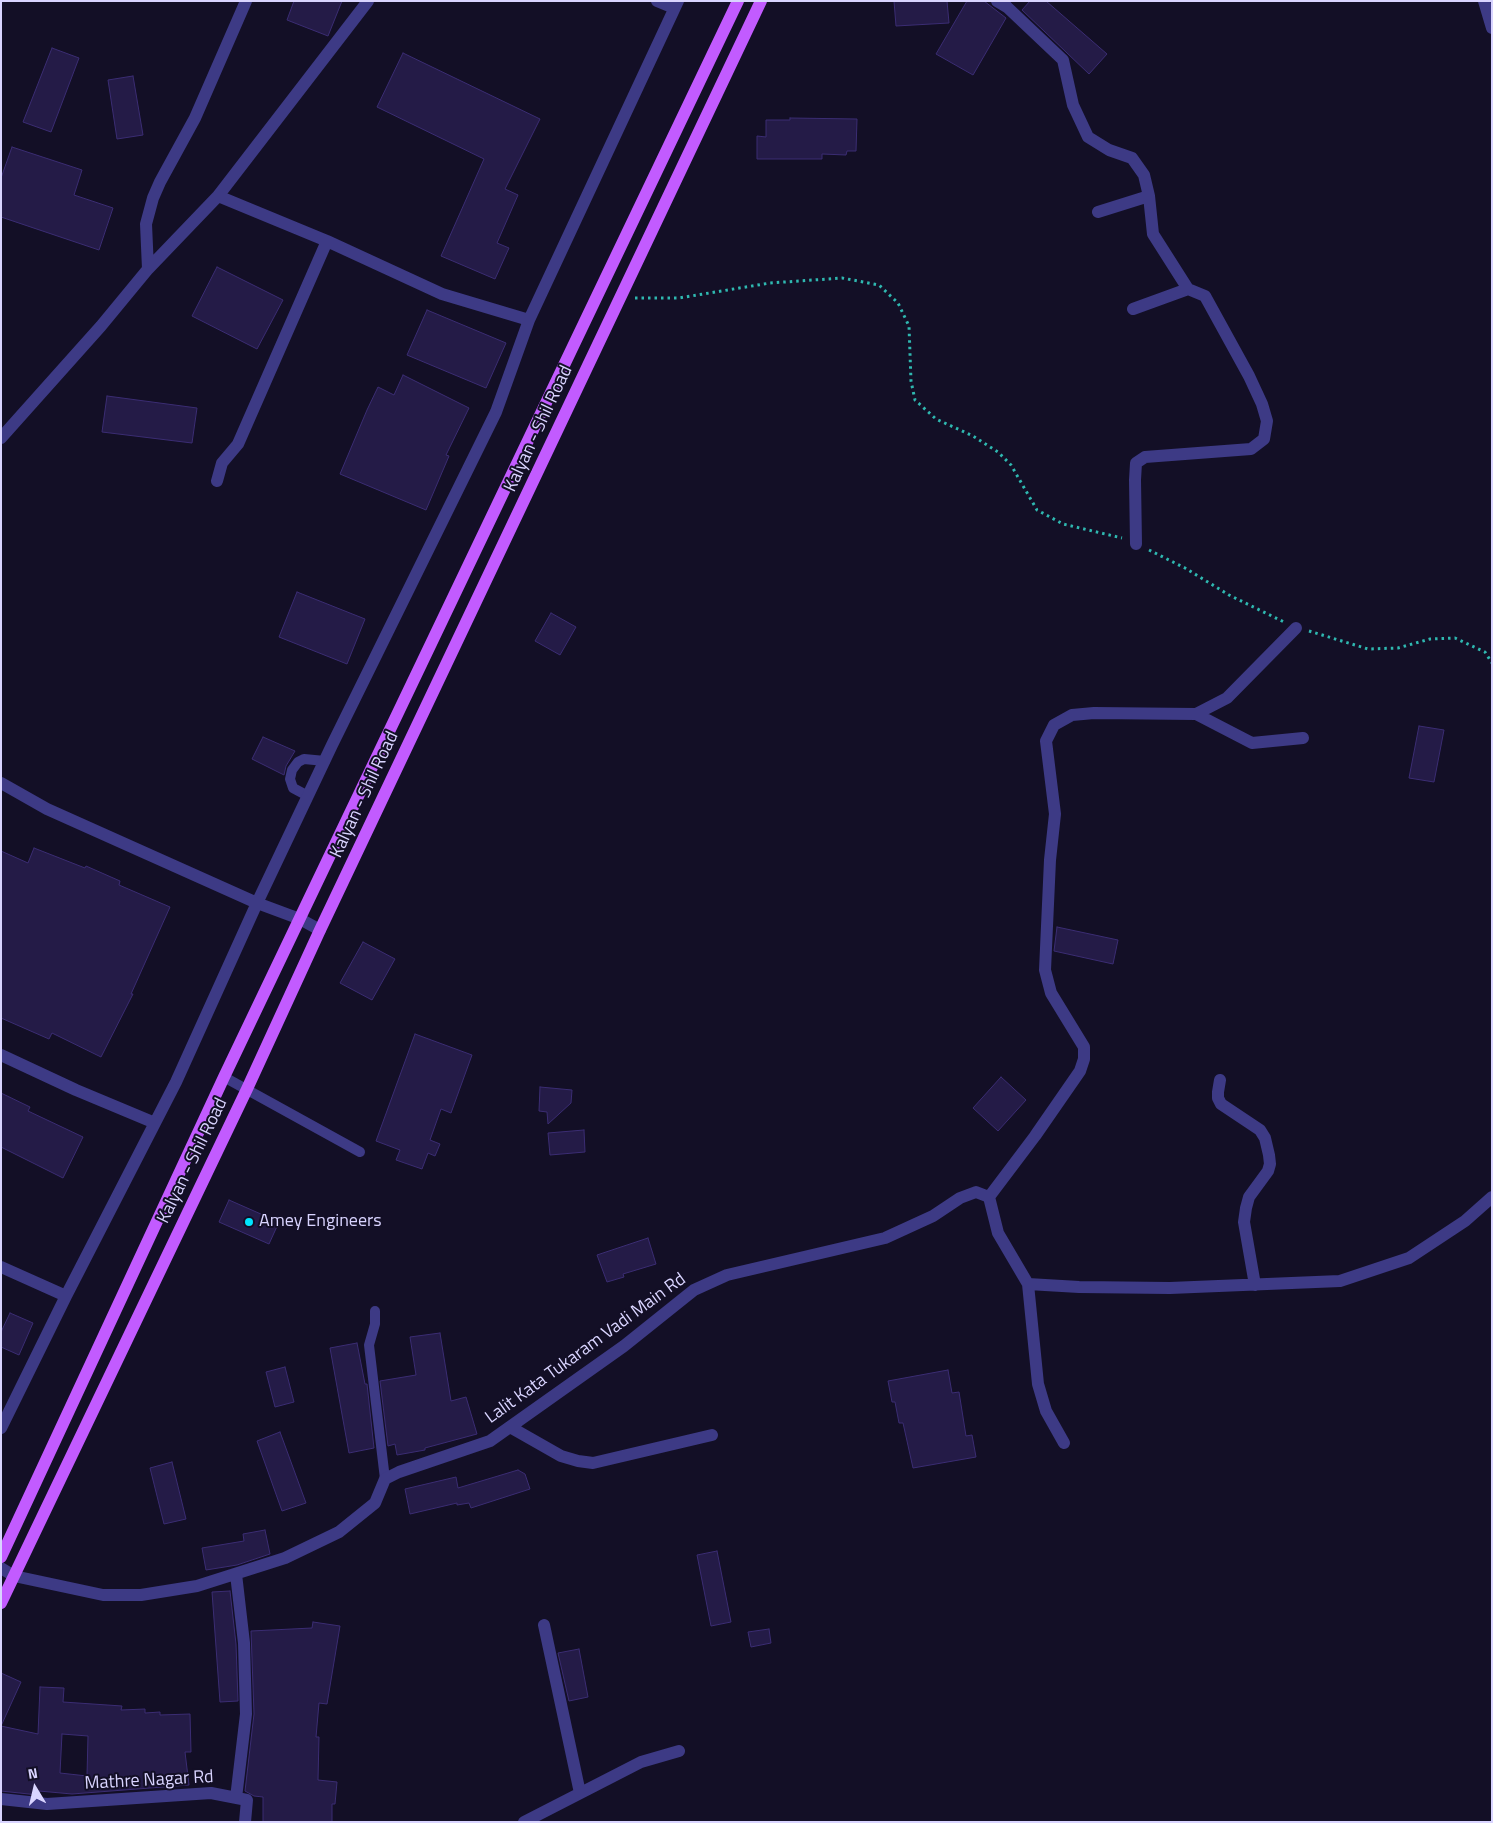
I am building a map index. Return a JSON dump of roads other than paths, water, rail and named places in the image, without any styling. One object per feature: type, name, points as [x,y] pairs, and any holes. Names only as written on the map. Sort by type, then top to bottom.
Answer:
[{"type":"main road","name":"Kalyan - Shil Road","points":[[1,1557],[224,1077],[738,1]]},
{"type":"main road","name":"Kalyan - Shil Road","points":[[1,1603],[248,1089],[320,930],[761,1]]},
{"type":"street","points":[[148,270],[146,224],[153,198],[194,118],[246,1]]},
{"type":"street","points":[[1,438],[101,326],[148,270],[218,196],[368,1]]},
{"type":"street","points":[[1,1428],[66,1296],[176,1082],[308,796],[496,412],[529,320],[676,5],[657,1]]},
{"type":"street","points":[[996,1],[1007,7],[1063,60],[1073,105],[1088,137],[1109,150],[1132,158],[1144,175],[1150,196],[1153,234],[1188,289],[1205,296],[1249,376],[1262,404],[1267,421],[1264,439],[1251,449],[1145,457],[1136,463],[1136,544]]},
{"type":"street","points":[[1484,1],[1492,28]]},
{"type":"street","points":[[218,196],[327,241],[442,294],[529,320]]},
{"type":"street","points":[[1098,212],[1150,196]]},
{"type":"street","points":[[216,481],[222,463],[238,444],[327,241]]},
{"type":"street","points":[[1133,308],[1188,289]]},
{"type":"street","points":[[1196,714],[1227,698],[1296,628]]},
{"type":"street","points":[[1064,1443],[1046,1411],[1038,1384],[1028,1284],[998,1233],[989,1197],[1035,1136],[1080,1071],[1084,1059],[1084,1048],[1051,993],[1045,970],[1050,860],[1056,814],[1046,741],[1054,725],[1072,715],[1094,713],[1196,714],[1252,743],[1303,738]]},
{"type":"street","points":[[1,783],[47,809],[258,903],[300,919],[320,930]]},
{"type":"street","points":[[1,1055],[76,1090],[155,1123]]},
{"type":"street","points":[[1220,1080],[1218,1098],[1221,1104],[1260,1130],[1269,1155],[1270,1164],[1268,1171],[1254,1189],[1246,1208],[1244,1222],[1255,1284]]},
{"type":"street","name":"Lalit Kata Tukaram Vadi Main Rd","points":[[385,1479],[399,1472],[490,1441],[624,1346],[694,1290],[728,1276],[885,1238],[932,1216],[960,1198],[976,1192],[989,1197]]},
{"type":"street","points":[[1028,1284],[1079,1287],[1170,1288],[1340,1281],[1409,1258],[1465,1221],[1492,1197]]},
{"type":"street","points":[[1,1267],[66,1296]]},
{"type":"street","points":[[510,1427],[561,1456],[593,1463],[712,1435]]},
{"type":"street","points":[[1,1568],[14,1576],[103,1595],[141,1595],[197,1586],[285,1558],[339,1532],[375,1503],[385,1479]]},
{"type":"street","points":[[236,1574],[244,1643],[246,1714],[236,1798]]},
{"type":"street","points":[[544,1626],[580,1794]]},
{"type":"street","points":[[524,1822],[641,1762],[679,1751]]},
{"type":"street","name":"Mathre Nagar Rd","points":[[1,1799],[47,1804],[211,1793],[247,1800],[245,1822]]},
{"type":"lane","points":[[308,796],[293,788],[290,780],[292,770],[298,762],[304,759],[325,761]]},
{"type":"lane","points":[[224,1077],[360,1152]]},
{"type":"lane","points":[[375,1311],[375,1324],[369,1345],[385,1479]]},
{"type":"place","name":"Amey Engineers","points":[[249,1222]]}]
